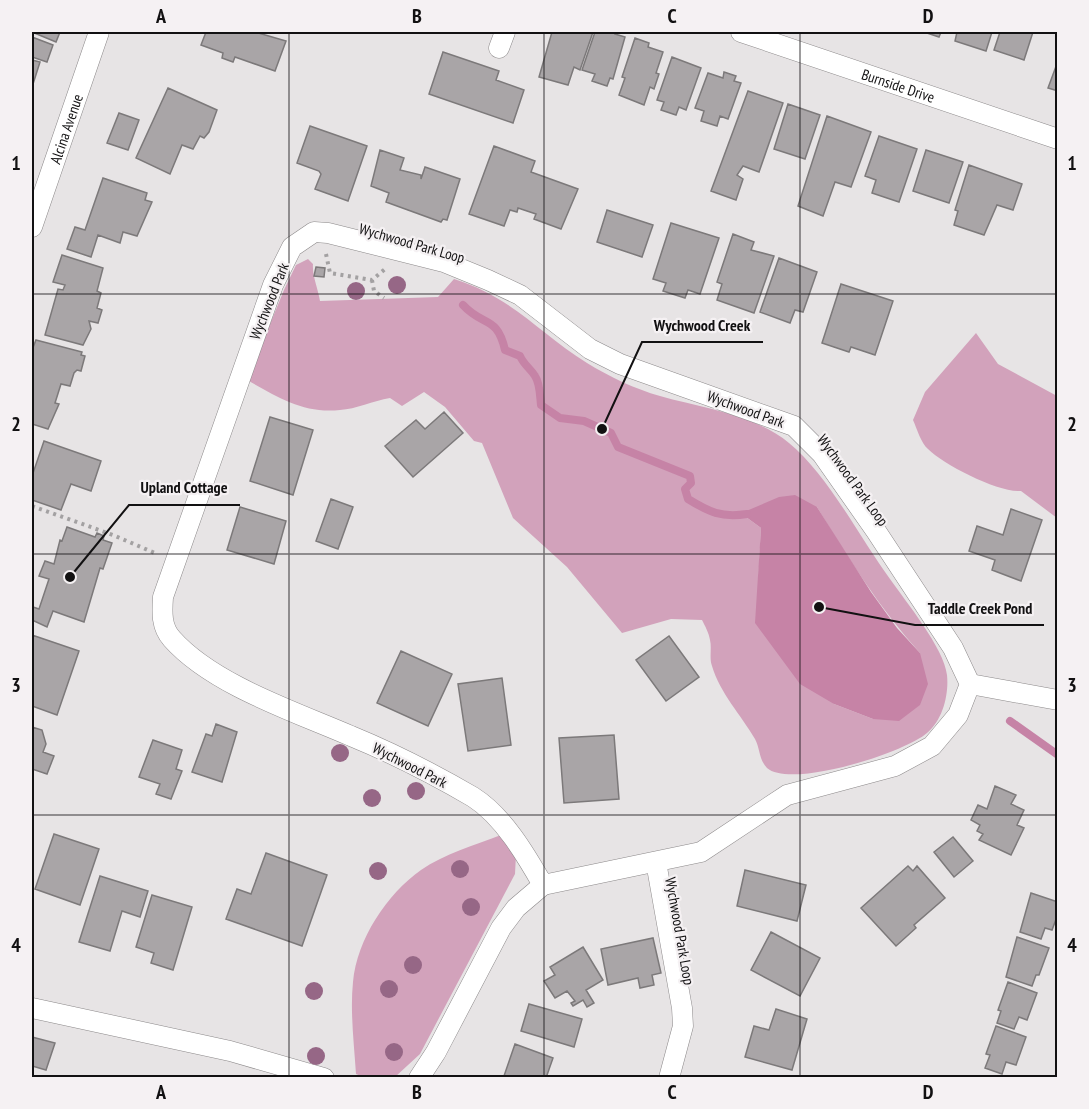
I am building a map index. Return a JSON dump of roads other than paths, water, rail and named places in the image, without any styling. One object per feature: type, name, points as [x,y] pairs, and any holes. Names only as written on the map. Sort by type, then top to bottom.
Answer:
[{"type":"street","name":"Alcina Avenue","points":[[32,227],[99,32]]},
{"type":"street","name":"Burnside Drive","points":[[741,32],[1058,139]]},
{"type":"street","name":"Wychwood Park","points":[[543,885],[518,841],[475,798],[352,736],[252,693],[198,661],[172,639],[164,627],[163,597],[174,562],[281,268],[292,248],[314,232],[328,233],[444,262],[520,295],[590,349],[620,364],[794,426],[822,454],[876,531],[952,648],[970,684]]},
{"type":"street","points":[[419,1077],[436,1052],[501,928],[516,908],[543,885],[701,852],[787,795],[895,766],[932,746],[958,715],[970,684],[1058,700]]},
{"type":"street","points":[[656,862],[683,1017],[683,1026],[669,1077]]},
{"type":"street","points":[[32,1008],[230,1051],[324,1077]]},
{"type":"waterway","points":[[463,305],[498,331],[505,350],[520,356],[537,379],[541,405],[560,418],[584,421],[611,433],[618,447],[690,476],[691,483],[685,489],[688,499],[702,507],[722,514],[747,514]]},
{"type":"waterway","points":[[1010,721],[1058,755]]},
{"type":"place","name":"Wychwood Creek","points":[[602,429]]},
{"type":"place","name":"Upland Cottage","points":[[70,577]]},
{"type":"place","name":"Taddle Creek Pond","points":[[819,607]]}]
